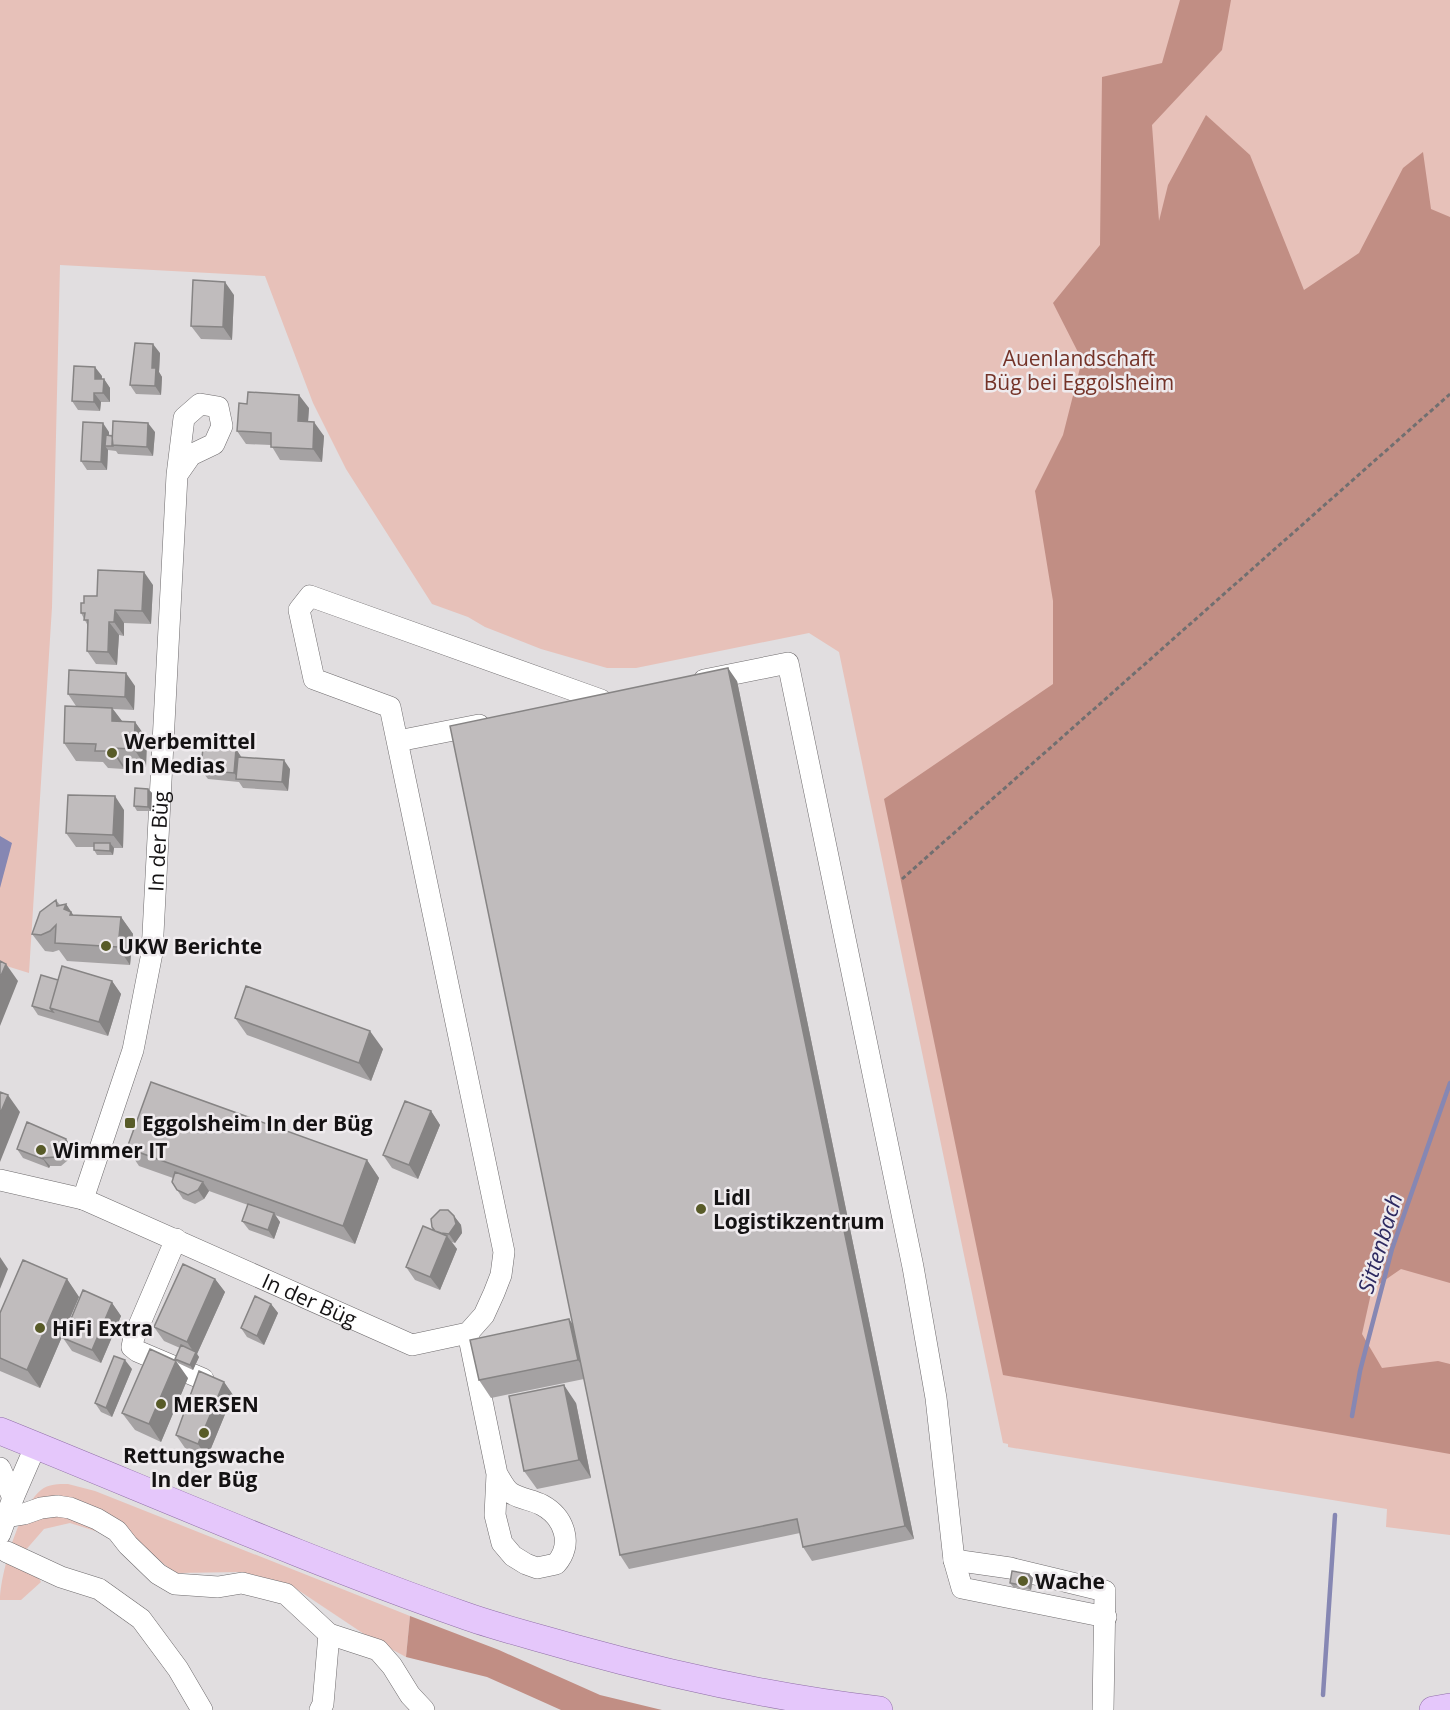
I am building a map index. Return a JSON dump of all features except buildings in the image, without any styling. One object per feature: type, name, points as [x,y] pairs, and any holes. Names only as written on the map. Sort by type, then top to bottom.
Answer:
[{"type":"main road","points":[[0,1431],[345,1571],[464,1615],[616,1660],[692,1679],[879,1710]]},
{"type":"main road","points":[[1433,1710],[1450,1707]]},
{"type":"street","name":"In der Büg","points":[[83,1199],[133,1050],[152,953],[177,476]]},
{"type":"street","points":[[497,1474],[468,1333],[484,1315],[494,1293],[501,1275],[504,1252],[390,706],[314,679],[299,610],[310,596],[601,700]]},
{"type":"street","points":[[683,684],[788,663],[913,1267],[936,1398],[954,1560],[962,1588],[1106,1617]]},
{"type":"street","points":[[567,707],[624,696]]},
{"type":"street","points":[[398,741],[499,721]]},
{"type":"street","name":"In der Büg","points":[[0,1180],[83,1199],[412,1345],[468,1333]]},
{"type":"street","points":[[176,1239],[134,1337],[132,1347],[203,1379]]},
{"type":"street","points":[[5,1524],[36,1445]]},
{"type":"street","points":[[0,1468],[5,1524],[61,1577],[99,1589],[141,1619],[178,1669],[202,1710]]},
{"type":"street","points":[[5,1524],[41,1508],[57,1506],[70,1508],[97,1519],[117,1531],[158,1574],[175,1584],[218,1587],[242,1583],[286,1594],[329,1634],[378,1650],[392,1666],[410,1695],[424,1710]]},
{"type":"street","points":[[954,1560],[1010,1568],[1105,1591],[1103,1710]]},
{"type":"street","points":[[320,1710],[323,1704],[329,1634]]},
{"type":"path","points":[[902,879],[1450,394]]},
{"type":"green space","name":"Auenlandschaft Büg bei Eggolsheim","points":[[0,0],[1450,0],[1450,1535],[1386,1527],[1387,1509],[1008,1447],[1008,1444],[1003,1443],[839,652],[809,633],[636,668],[607,668],[541,649],[432,604],[346,469],[313,403],[265,276],[60,265],[52,607],[29,973],[0,964]]},
{"type":"green space","points":[[68,1484],[95,1491],[410,1616],[406,1657],[367,1636],[289,1584],[242,1572],[175,1573],[129,1536],[111,1536],[70,1523],[44,1529],[24,1552],[41,1582],[21,1600],[0,1600],[7,1558],[19,1525],[33,1498],[44,1488]]},
{"type":"shaded area","points":[[1180,0],[1231,0],[1222,50],[1152,125],[1159,221],[1168,185],[1206,115],[1250,155],[1304,290],[1359,253],[1403,168],[1423,152],[1431,209],[1450,217],[1450,1283],[1401,1269],[1372,1289],[1362,1334],[1382,1368],[1438,1361],[1450,1364],[1450,1454],[1003,1375],[884,799],[1053,684],[1053,601],[1035,491],[1063,435],[1082,360],[1053,303],[1100,245],[1102,77],[1162,63]]},
{"type":"shaded area","points":[[410,1616],[499,1650],[600,1695],[662,1710],[561,1710],[487,1677],[406,1657]]},
{"type":"water","points":[[0,836],[12,843],[0,888]]},
{"type":"waterway","name":"Sittenbach","points":[[1352,1416],[1360,1371],[1392,1249],[1450,1083]]},
{"type":"waterway","name":"Sittenbach","points":[[1323,1695],[1335,1515]]},
{"type":"place","name":"Werbemittel In Medias","points":[[112,753]]},
{"type":"place","name":"UKW Berichte","points":[[106,946]]},
{"type":"place","name":"Eggolsheim In der Büg","points":[[130,1123]]},
{"type":"place","name":"Wimmer IT","points":[[41,1150]]},
{"type":"place","name":"Lidl Logistikzentrum","points":[[701,1209]]},
{"type":"place","name":"HiFi Extra","points":[[40,1328]]},
{"type":"place","name":"MERSEN","points":[[161,1404]]},
{"type":"place","name":"Rettungswache In der Büg","points":[[204,1433]]},
{"type":"place","name":"Wache","points":[[1023,1581]]}]
